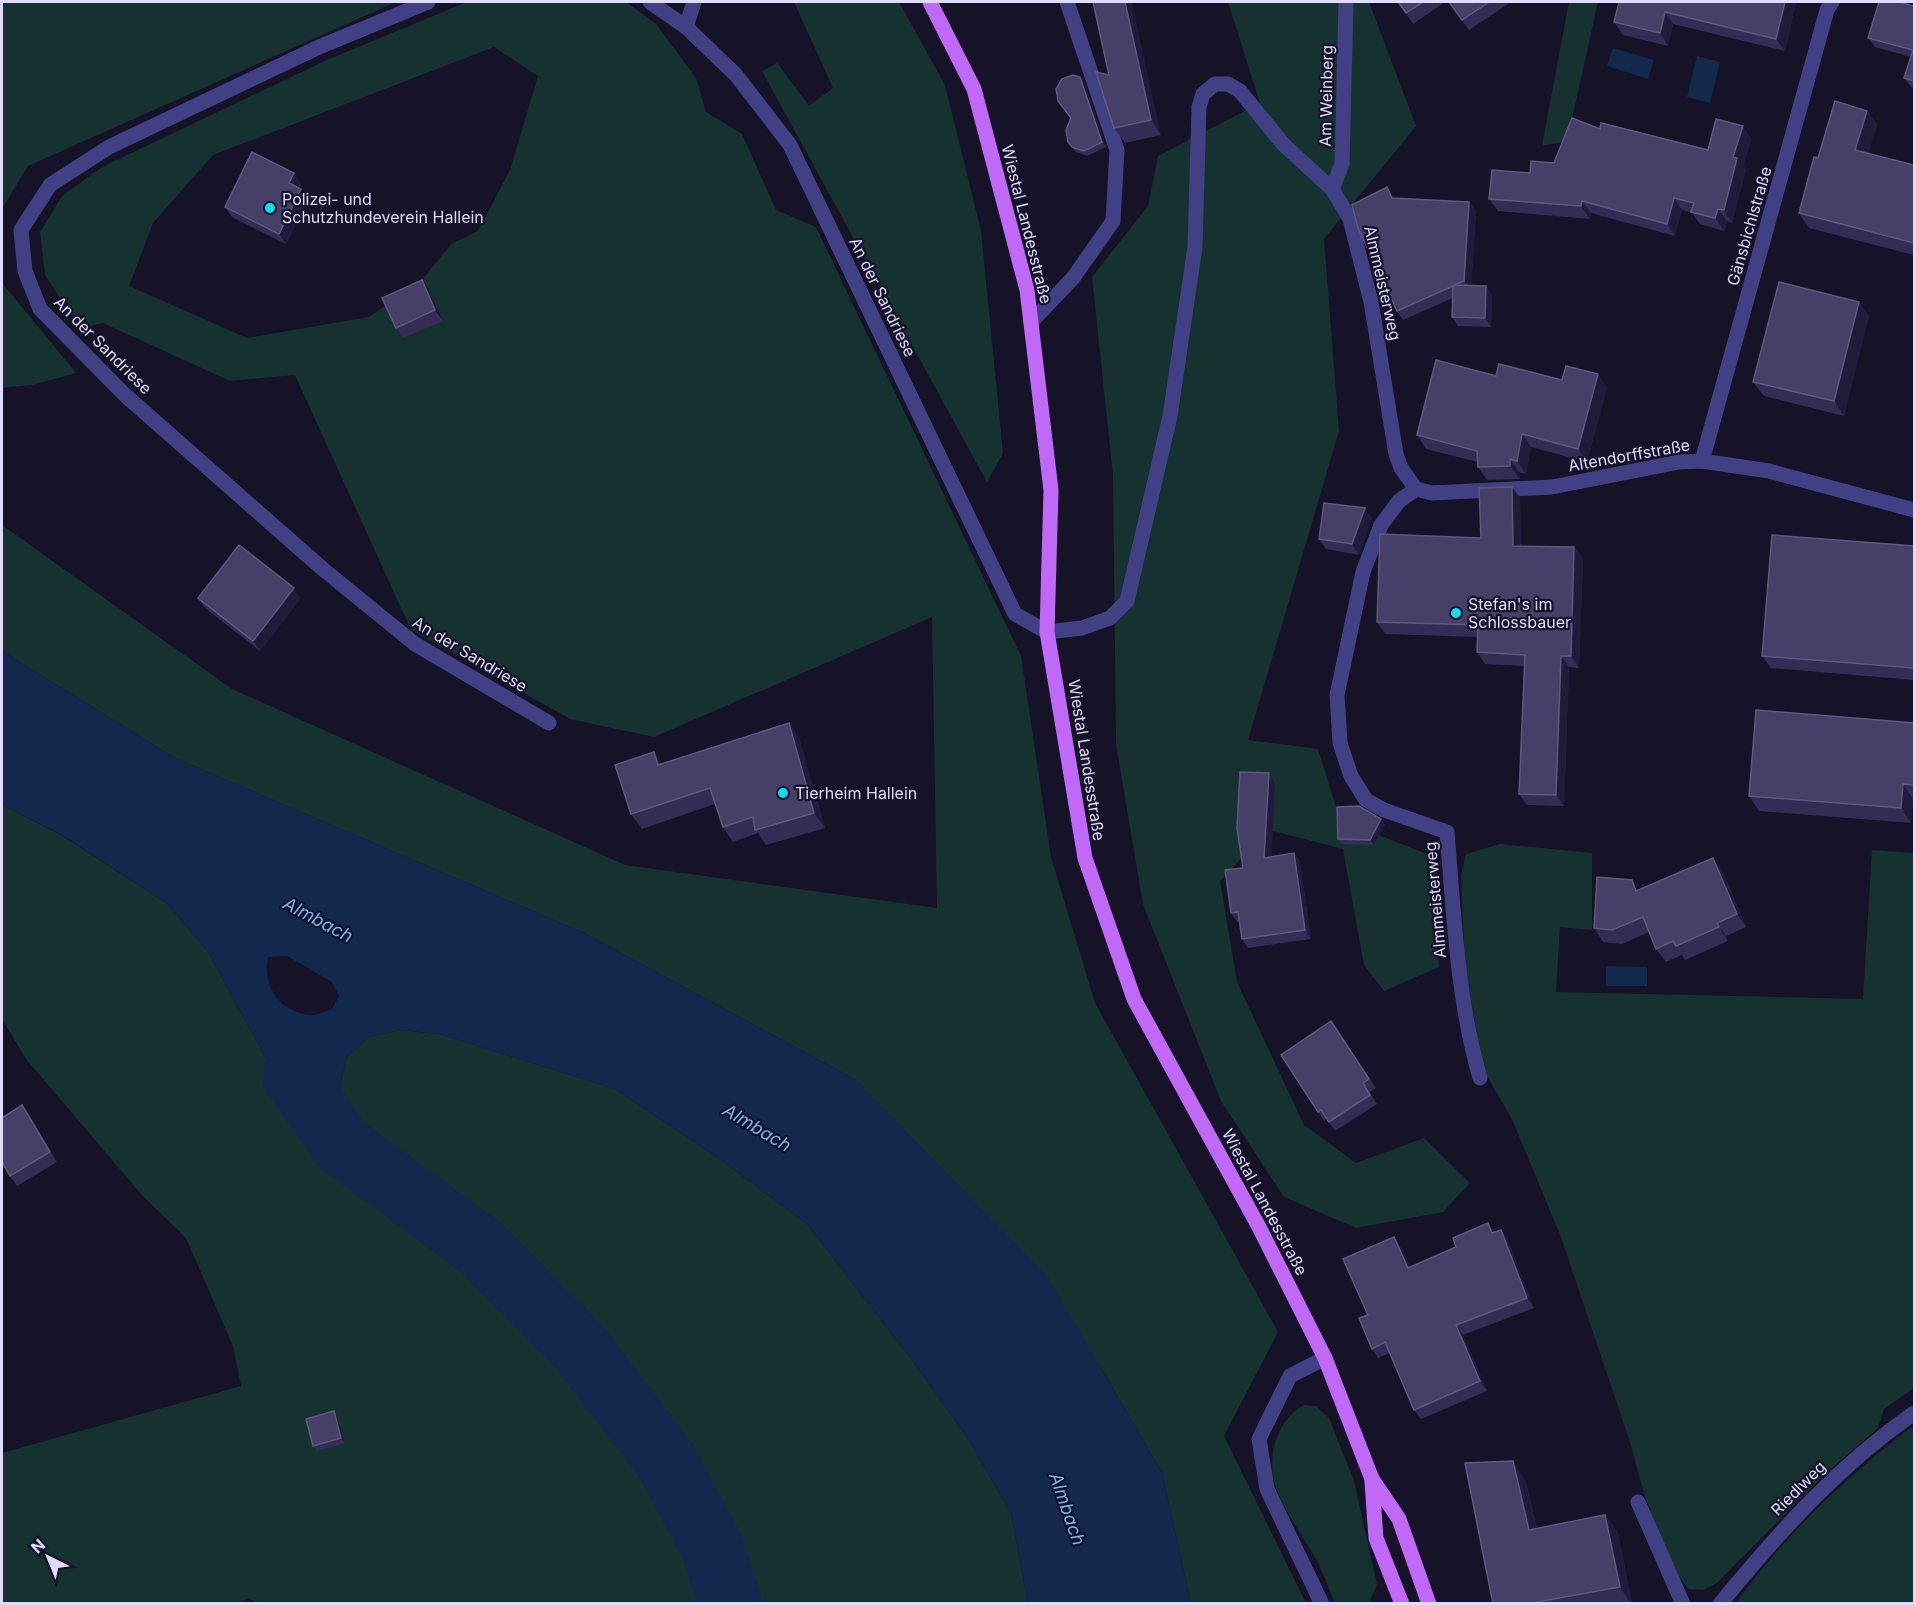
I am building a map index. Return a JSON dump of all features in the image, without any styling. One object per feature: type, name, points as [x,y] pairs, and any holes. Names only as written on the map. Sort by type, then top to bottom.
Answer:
[{"type":"main road","name":"Wiestal Landesstraße","points":[[930,2],[974,89],[1027,290],[1051,490],[1047,632],[1085,858],[1134,999],[1259,1227],[1325,1358],[1372,1479],[1399,1519],[1429,1604]]},
{"type":"main road","name":"Wiestal Landesstraße","points":[[1372,1479],[1376,1538],[1402,1604]]},
{"type":"street","name":"An der Sandriese","points":[[428,2],[319,47],[109,147],[50,185],[21,230],[25,271],[40,309],[126,396],[324,570],[415,644],[549,723]]},
{"type":"street","name":"An der Sandriese","points":[[650,2],[686,27],[736,75],[790,145],[1015,614],[1047,632]]},
{"type":"street","points":[[686,27],[694,2]]},
{"type":"street","points":[[1031,321],[1073,278],[1113,221],[1117,150],[1066,2]]},
{"type":"street","name":"Am Weinberg","points":[[1332,189],[1342,164],[1346,2]]},
{"type":"street","name":"Gänsbichlstraße","points":[[1702,461],[1827,10],[1832,2]]},
{"type":"street","name":"Almmeisterweg","points":[[1047,632],[1089,627],[1110,618],[1127,601],[1170,416],[1195,247],[1199,107],[1203,94],[1215,84],[1228,84],[1240,91],[1283,144],[1332,189],[1350,219],[1371,302],[1396,454],[1401,468],[1416,489],[1399,501],[1381,525],[1364,572],[1337,695],[1340,743],[1351,776],[1366,800],[1384,810],[1447,832],[1458,963],[1468,1035],[1480,1078]]},
{"type":"street","name":"Altendorffstraße","points":[[1416,489],[1432,493],[1552,487],[1679,462],[1702,461],[1769,471],[1914,510]]},
{"type":"street","points":[[1322,1604],[1267,1489],[1259,1439],[1290,1376],[1325,1358]]},
{"type":"street","name":"Riedlweg","points":[[1720,1604],[1782,1528],[1827,1482],[1878,1438],[1914,1413]]},
{"type":"street","points":[[1638,1502],[1683,1604]]},
{"type":"green space","points":[[2,2],[396,2],[28,166],[2,209]]},
{"type":"green space","points":[[467,2],[626,2],[656,24],[696,78],[706,112],[742,134],[776,210],[816,227],[1021,656],[1051,857],[1095,1003],[1278,1332],[1224,1436],[1306,1603],[1191,1603],[1162,1473],[1098,1363],[856,1080],[582,932],[173,757],[2,651],[2,525],[232,689],[625,865],[937,908],[932,617],[654,737],[570,719],[411,630],[295,375],[230,381],[103,323],[80,328],[45,275],[40,232],[62,196],[102,167],[327,60]],"holes":[[[494,47],[538,76],[510,170],[478,231],[451,244],[422,280],[369,317],[247,338],[129,286],[153,223],[213,155]]]},
{"type":"green space","points":[[794,2],[899,2],[945,85],[981,231],[1003,453],[987,482],[762,71],[777,63],[809,106],[833,88]]},
{"type":"green space","points":[[1228,2],[1369,2],[1416,126],[1324,239],[1339,431],[1248,740],[1318,749],[1340,820],[1427,854],[1439,967],[1384,991],[1364,965],[1343,849],[1269,830],[1220,881],[1237,982],[1304,1125],[1356,1163],[1424,1138],[1470,1183],[1443,1212],[1356,1228],[1284,1197],[1221,1101],[1143,904],[1116,744],[1113,475],[1092,277],[1148,206],[1158,156],[1260,103]]},
{"type":"green space","points":[[1569,2],[1598,2],[1567,141],[1542,146]]},
{"type":"green space","points":[[2,264],[3,284],[76,373],[32,385],[2,388]]},
{"type":"green space","points":[[2,805],[61,835],[168,904],[208,952],[295,1112],[324,1157],[349,1122],[339,1090],[347,1057],[369,1037],[401,1030],[439,1034],[615,1089],[717,1157],[808,1225],[918,1368],[967,1437],[1011,1513],[1028,1603],[262,1604],[248,1598],[236,1604],[2,1603],[2,1453],[241,1386],[233,1346],[186,1238],[141,1194],[26,1059],[2,1019]]},
{"type":"green space","points":[[1500,844],[1592,853],[1592,930],[1560,927],[1556,992],[1863,999],[1872,850],[1914,853],[1914,1388],[1884,1409],[1878,1428],[1824,1475],[1718,1582],[1704,1590],[1689,1589],[1674,1571],[1645,1497],[1630,1442],[1561,1237],[1512,1119],[1483,1069],[1465,964],[1461,876],[1466,854]]},
{"type":"green space","points":[[1304,1405],[1316,1406],[1329,1418],[1354,1481],[1377,1584],[1369,1603],[1335,1603],[1317,1561],[1285,1508],[1276,1486],[1272,1465],[1278,1435],[1288,1418]]},
{"type":"green space","points":[[1914,1425],[1914,1603],[1736,1603],[1775,1554],[1819,1507],[1865,1464]]},
{"type":"water","points":[[1613,48],[1654,60],[1648,79],[1607,66]]},
{"type":"water","points":[[1697,56],[1720,62],[1710,103],[1687,97]]},
{"type":"water","points":[[2,651],[173,757],[582,932],[856,1080],[1048,1277],[1162,1473],[1191,1603],[1028,1603],[1011,1513],[967,1437],[918,1368],[808,1225],[717,1157],[615,1089],[439,1034],[401,1030],[369,1037],[347,1057],[339,1090],[349,1122],[342,1145],[324,1157],[295,1112],[208,952],[168,904],[62,835],[2,805]],"holes":[[[287,956],[332,982],[339,996],[332,1009],[312,1015],[298,1013],[281,1002],[270,987],[268,957]]]},
{"type":"water","points":[[1606,966],[1647,967],[1647,986],[1606,986]]},
{"type":"building","points":[[1093,2],[1125,2],[1151,120],[1114,128],[1096,72],[1109,75]]},
{"type":"building","points":[[1398,2],[1423,2],[1406,13]]},
{"type":"building","points":[[1449,2],[1489,2],[1462,20]]},
{"type":"building","points":[[1619,2],[1785,2],[1776,39],[1665,12],[1660,33],[1614,22]]},
{"type":"building","points":[[1879,2],[1898,2],[1914,6],[1914,81],[1904,78],[1913,50],[1868,38]]},
{"type":"building","points":[[1073,75],[1080,77],[1102,142],[1084,151],[1072,147],[1068,142],[1066,130],[1071,118],[1058,101],[1056,89],[1062,79]]},
{"type":"building","points":[[1835,101],[1867,111],[1855,150],[1914,165],[1914,243],[1799,213],[1814,157],[1818,158]]},
{"type":"building","points":[[1572,118],[1600,129],[1601,123],[1708,150],[1716,119],[1743,126],[1733,157],[1737,158],[1724,210],[1718,209],[1715,218],[1691,212],[1694,203],[1674,198],[1667,224],[1582,201],[1581,206],[1489,199],[1492,170],[1530,173],[1531,161],[1554,163]]},
{"type":"building","name":"Polizei- und Schutzhundeverein Hallein","points":[[252,152],[294,173],[289,183],[301,189],[279,234],[225,207]]},
{"type":"building","points":[[1387,187],[1392,198],[1469,202],[1464,281],[1454,285],[1486,286],[1485,318],[1452,317],[1453,286],[1397,311],[1358,228],[1352,205]]},
{"type":"building","points":[[422,280],[435,310],[396,328],[382,298]]},
{"type":"building","points":[[1779,282],[1859,302],[1834,401],[1753,382]]},
{"type":"building","points":[[1436,360],[1496,376],[1499,364],[1562,380],[1566,366],[1598,374],[1578,449],[1522,434],[1517,461],[1510,459],[1510,466],[1478,467],[1477,451],[1417,435]]},
{"type":"building","points":[[1512,487],[1513,546],[1574,547],[1571,656],[1561,656],[1556,795],[1519,794],[1525,655],[1477,652],[1478,625],[1377,622],[1380,534],[1481,538],[1479,488]]},
{"type":"building","points":[[1324,503],[1365,508],[1352,544],[1319,539]]},
{"type":"building","points":[[1772,535],[1914,546],[1914,668],[1762,656]]},
{"type":"building","points":[[239,545],[294,588],[253,641],[198,598]]},
{"type":"building","points":[[1756,710],[1914,723],[1914,785],[1903,784],[1901,808],[1749,796]]},
{"type":"building","points":[[789,723],[814,813],[755,830],[753,817],[723,827],[710,788],[631,814],[615,765],[654,752],[658,765]]},
{"type":"building","points":[[1240,772],[1269,773],[1264,858],[1294,853],[1305,930],[1242,939],[1238,912],[1231,913],[1225,870],[1243,868],[1237,828]]},
{"type":"building","points":[[1359,806],[1381,819],[1370,840],[1338,839],[1337,807]]},
{"type":"building","points":[[1713,858],[1737,914],[1717,923],[1719,927],[1676,946],[1673,941],[1656,949],[1643,917],[1612,930],[1594,928],[1597,877],[1632,880],[1636,891]]},
{"type":"building","points":[[1331,1021],[1369,1079],[1363,1083],[1370,1095],[1329,1122],[1321,1110],[1318,1112],[1281,1055]]},
{"type":"building","points":[[22,1105],[50,1152],[10,1176],[2,1162],[2,1118]]},
{"type":"building","points":[[1488,1223],[1492,1233],[1501,1230],[1527,1298],[1456,1325],[1480,1381],[1414,1410],[1385,1342],[1372,1349],[1359,1318],[1368,1315],[1343,1259],[1394,1237],[1408,1268],[1456,1247],[1453,1238]]},
{"type":"building","points":[[334,1411],[341,1438],[313,1446],[306,1419]]},
{"type":"building","points":[[1513,1461],[1529,1530],[1605,1515],[1620,1587],[1526,1604],[1493,1604],[1465,1463]]},
{"type":"waterway","name":"Almbach","points":[[293,1075],[342,1145],[480,1247],[581,1349],[667,1462],[712,1547],[731,1604]]},
{"type":"place","name":"Polizei- und Schutzhundeverein Hallein","points":[[270,208]]},
{"type":"place","name":"Stefan's im Schlossbauer","points":[[1456,613]]},
{"type":"place","name":"Tierheim Hallein","points":[[783,793]]}]
